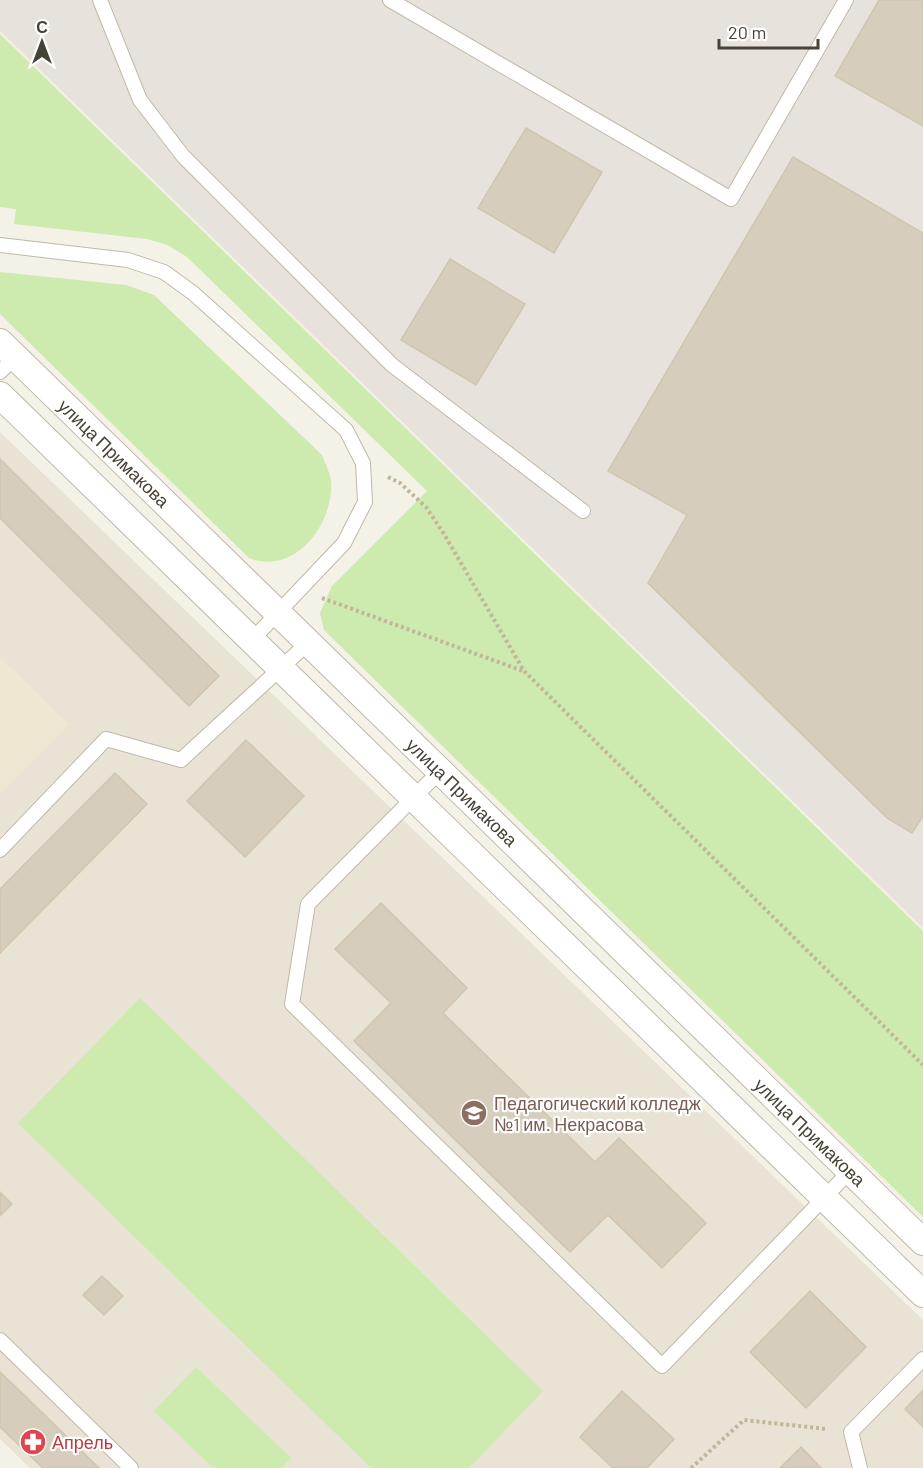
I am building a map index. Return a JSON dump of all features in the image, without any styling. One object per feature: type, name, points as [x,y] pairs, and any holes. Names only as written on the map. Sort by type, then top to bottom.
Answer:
[{"type":"street","name":"улица Примакова","points":[[5,357],[278,614],[923,1242]]},
{"type":"street","name":"улица Примакова","points":[[0,394],[923,1294]]},
{"type":"lane","points":[[100,0],[140,100],[183,156],[392,365],[584,512]]},
{"type":"lane","points":[[390,0],[731,199],[846,0]]},
{"type":"lane","points":[[0,245],[128,260],[164,272],[194,293],[346,430],[363,463],[365,502],[344,543],[252,640]]},
{"type":"lane","points":[[0,850],[106,739],[181,760],[308,643]]},
{"type":"lane","points":[[440,771],[308,904],[292,1004],[662,1366],[849,1171]]},
{"type":"lane","points":[[0,1340],[130,1468]]},
{"type":"lane","points":[[860,1468],[851,1432],[923,1359]]},
{"type":"path","points":[[363,463],[400,483],[426,507],[524,671],[923,1065]]},
{"type":"path","points":[[300,591],[524,671]]},
{"type":"path","points":[[691,1468],[744,1420],[834,1430]]},
{"type":"shaded area","points":[[0,0],[923,0],[923,928],[0,31]]},
{"type":"shaded area","points":[[0,432],[923,1320],[923,1468],[30,1468],[0,1439]]},
{"type":"shaded area","points":[[0,657],[69,724],[0,793]]},
{"type":"green space","points":[[0,34],[923,931],[923,1217],[324,630],[320,613],[332,586],[427,491],[187,257],[168,245],[147,239],[14,224],[16,209],[0,207]]},
{"type":"green space","points":[[0,272],[126,285],[154,295],[322,455],[331,481],[326,514],[319,529],[296,553],[282,560],[266,562],[249,558],[0,314]]},
{"type":"green space","points":[[140,998],[543,1391],[469,1468],[371,1468],[18,1123]]},
{"type":"green space","points":[[196,1367],[291,1458],[281,1468],[213,1468],[154,1411]]},
{"type":"building","points":[[879,0],[923,0],[923,126],[835,76]]},
{"type":"building","points":[[526,128],[602,172],[554,253],[478,208]]},
{"type":"building","points":[[793,157],[923,233],[923,816],[912,833],[887,818],[648,583],[687,515],[608,471]]},
{"type":"building","points":[[450,259],[525,304],[476,385],[401,340]]},
{"type":"building","points":[[0,459],[219,676],[189,706],[0,518]]},
{"type":"building","points":[[246,740],[304,796],[245,857],[187,801]]},
{"type":"building","points":[[115,773],[147,804],[0,953],[0,889]]},
{"type":"building","points":[[381,903],[467,988],[443,1013],[595,1162],[619,1138],[706,1223],[662,1268],[608,1215],[570,1252],[354,1041],[391,1003],[335,949]]},
{"type":"building","points":[[0,1192],[12,1204],[0,1216]]},
{"type":"building","points":[[102,1276],[123,1296],[104,1315],[83,1295]]},
{"type":"building","points":[[810,1291],[866,1347],[806,1408],[750,1352]]},
{"type":"building","points":[[0,1372],[99,1468],[43,1468],[0,1427]]},
{"type":"building","points":[[923,1390],[923,1427],[905,1409]]},
{"type":"building","points":[[622,1391],[674,1439],[647,1468],[613,1468],[580,1437]]},
{"type":"building","points":[[801,1447],[821,1468],[780,1468]]},
{"type":"place","name":"Педагогический колледж №1 им. Некрасова","points":[[474,1113]]},
{"type":"place","name":"Апрель","points":[[33,1442]]}]
